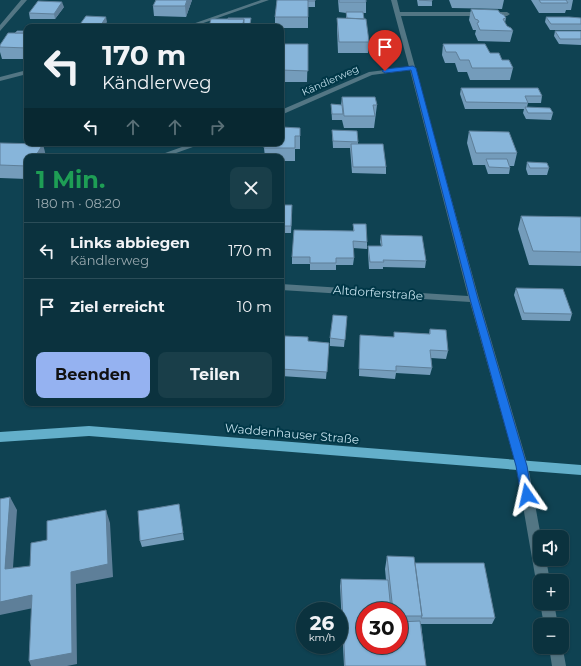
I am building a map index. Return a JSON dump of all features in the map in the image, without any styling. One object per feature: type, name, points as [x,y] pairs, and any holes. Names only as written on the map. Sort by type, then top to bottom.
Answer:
[{"type":"main road","name":"Waddenhauser Straße","points":[[0,437],[89,431],[581,470]]},
{"type":"street","points":[[0,29],[24,0]]},
{"type":"street","points":[[196,24],[266,0]]},
{"type":"street","points":[[394,0],[474,299],[522,466],[542,574]]},
{"type":"street","points":[[398,14],[507,14]]},
{"type":"street","name":"Kändlerweg","points":[[284,112],[371,73],[413,68]]},
{"type":"street","points":[[0,79],[24,73]]},
{"type":"street","points":[[167,154],[191,146]]},
{"type":"street","name":"Altdorferstraße","points":[[284,287],[474,299]]},
{"type":"street","points":[[557,654],[559,666]]},
{"type":"building","points":[[156,0],[187,0],[185,6],[153,6]]},
{"type":"building","points":[[277,0],[308,0],[308,17],[275,17]]},
{"type":"building","points":[[339,0],[366,0],[366,2],[339,2]]},
{"type":"building","points":[[539,0],[566,0],[568,3],[541,3]]},
{"type":"building","points":[[38,1],[62,2],[54,14],[29,13]]},
{"type":"building","points":[[471,9],[498,10],[506,18],[503,19],[507,26],[513,31],[480,30],[477,23],[479,22],[475,19]]},
{"type":"building","points":[[346,12],[363,12],[364,19],[347,18]]},
{"type":"building","points":[[86,16],[106,17],[102,24],[80,24]]},
{"type":"building","points":[[546,17],[581,18],[581,24],[551,24]]},
{"type":"building","points":[[228,18],[251,18],[250,24],[244,24],[244,19]]},
{"type":"building","points":[[337,18],[366,19],[369,42],[339,42]]},
{"type":"building","points":[[211,19],[244,19],[243,24],[210,24]]},
{"type":"building","points":[[17,31],[24,31],[24,33],[15,33]]},
{"type":"building","points":[[555,31],[581,31],[581,39],[560,39]]},
{"type":"building","points":[[8,33],[24,33],[24,48],[0,47]]},
{"type":"building","points":[[284,44],[308,44],[308,71],[284,70]]},
{"type":"building","points":[[443,44],[485,44],[490,53],[499,53],[502,60],[509,60],[513,68],[472,68],[469,60],[460,60],[456,52],[446,52]]},
{"type":"building","points":[[461,88],[538,88],[542,96],[525,96],[528,103],[466,102]]},
{"type":"building","points":[[342,97],[375,97],[377,105],[373,105],[375,116],[344,116]]},
{"type":"building","points":[[331,104],[342,105],[343,114],[332,114]]},
{"type":"building","points":[[525,107],[550,108],[553,113],[528,113]]},
{"type":"building","points":[[284,127],[300,128],[300,136],[295,136],[295,148],[264,148],[264,146],[284,146]]},
{"type":"building","points":[[332,130],[357,131],[358,142],[333,141]]},
{"type":"building","points":[[469,131],[509,132],[517,153],[476,153]]},
{"type":"building","points":[[0,143],[24,144],[24,146],[42,146],[37,154],[24,154],[24,166],[0,165]]},
{"type":"building","points":[[351,144],[383,144],[386,167],[353,167]]},
{"type":"building","points":[[486,159],[507,159],[510,168],[489,167]]},
{"type":"building","points":[[527,162],[547,163],[549,168],[530,168]]},
{"type":"building","points":[[284,205],[292,205],[291,226],[284,226]]},
{"type":"building","points":[[521,216],[581,217],[581,252],[533,251]]},
{"type":"building","points":[[353,224],[366,224],[367,242],[353,241],[354,258],[336,258],[336,263],[310,263],[310,257],[292,257],[294,230],[354,231]]},
{"type":"building","points":[[381,235],[422,236],[426,261],[383,260],[384,262],[370,262],[368,246],[382,246]]},
{"type":"building","points":[[516,288],[563,289],[572,314],[524,313]]},
{"type":"building","points":[[333,315],[347,316],[345,340],[330,338]]},
{"type":"building","points":[[430,329],[446,330],[448,351],[430,350],[432,368],[396,366],[396,371],[359,369],[360,335],[394,337],[394,332],[430,334]]},
{"type":"building","points":[[285,336],[308,337],[308,341],[329,343],[327,372],[284,369]]},
{"type":"building","points":[[10,497],[5,569],[30,566],[31,543],[47,540],[47,521],[106,510],[108,564],[71,572],[72,653],[29,661],[32,595],[0,602],[0,499]]},
{"type":"building","points":[[179,504],[183,533],[140,541],[138,511]]},
{"type":"building","points":[[387,556],[414,557],[422,616],[408,616],[408,602],[392,602]]},
{"type":"building","points":[[415,563],[484,563],[495,618],[421,618],[422,616]]},
{"type":"building","points":[[341,579],[388,580],[390,602],[356,602],[356,654],[408,654],[408,622],[420,621],[426,666],[345,666],[344,654],[348,654],[348,602],[342,602]]},
{"type":"route","points":[[385,71],[413,68],[474,299],[522,466],[527,495]]}]
